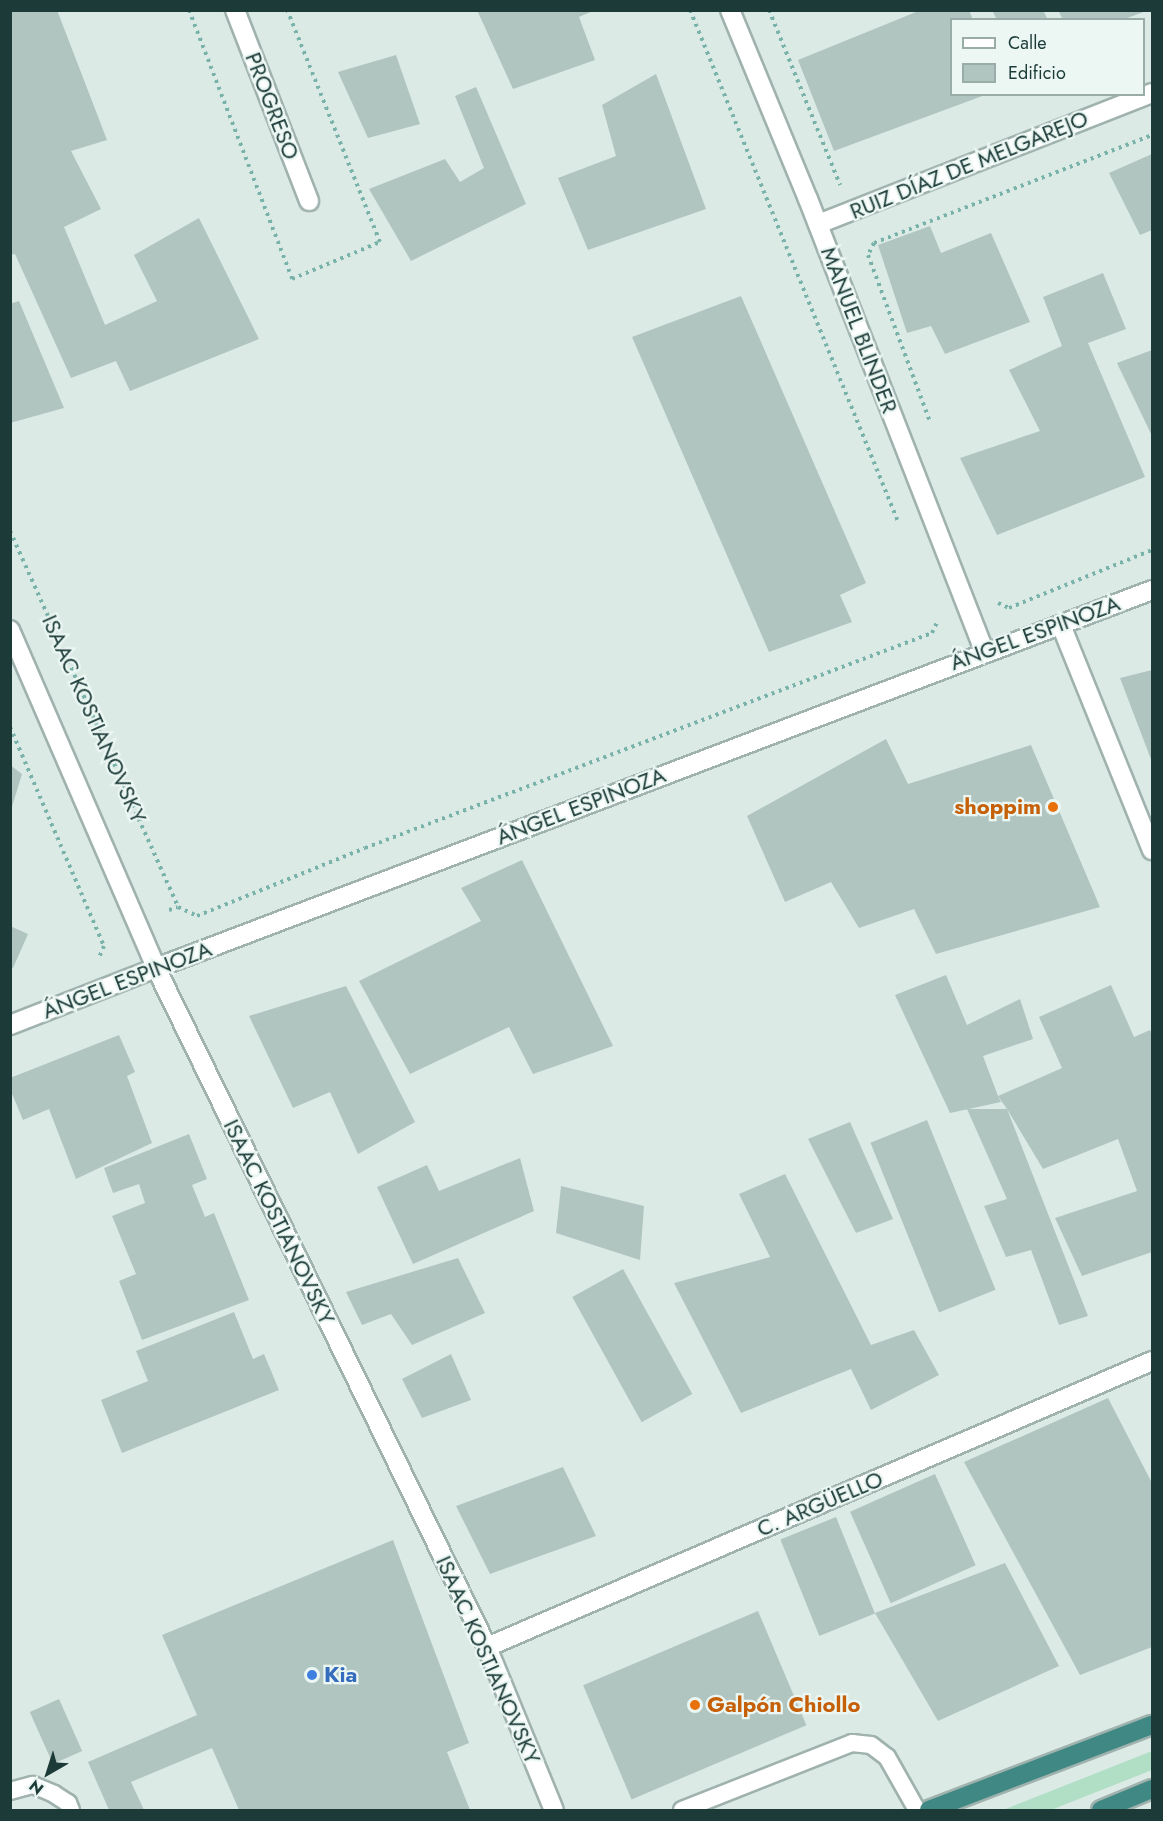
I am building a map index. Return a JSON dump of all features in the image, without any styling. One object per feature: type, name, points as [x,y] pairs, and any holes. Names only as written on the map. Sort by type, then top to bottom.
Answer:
[{"type":"highway","points":[[928,1810],[1152,1725]]},
{"type":"highway","points":[[1101,1810],[1152,1789]]},
{"type":"street","name":"PROGRESO","points":[[235,10],[309,201]]},
{"type":"street","name":"MANUEL BLINDER","points":[[730,10],[818,225],[984,651]]},
{"type":"street","name":"RUIZ DÍAZ DE MELGAREJO","points":[[818,225],[1144,96]]},
{"type":"street","name":"ÁNGEL ESPINOZA","points":[[10,1025],[984,651],[1061,625],[1152,590]]},
{"type":"street","points":[[1061,625],[1152,850]]},
{"type":"street","name":"ISAAC KOSTIANOVSKY","points":[[10,630],[156,968],[487,1647],[554,1810]]},
{"type":"street","name":"C. ARGÜELLO","points":[[487,1647],[1152,1361]]},
{"type":"lane","points":[[682,1810],[852,1743],[871,1745],[887,1757],[917,1810]]},
{"type":"lane","points":[[10,1791],[33,1785],[54,1794],[71,1810]]},
{"type":"path","points":[[287,10],[380,242]]},
{"type":"path","name":"MANUEL BLINDER","points":[[690,10],[903,534]]},
{"type":"path","points":[[768,10],[841,186]]},
{"type":"path","name":"RUIZ DÍAZ DE MELGAREJO","points":[[873,240],[1152,135]]},
{"type":"path","points":[[773,214],[781,211]]},
{"type":"path","name":"MANUEL BLINDER","points":[[873,240],[868,255],[935,434]]},
{"type":"path","name":"ISAAC KOSTIANOVSKY","points":[[10,531],[178,907]]},
{"type":"path","name":"ÁNGEL ESPINOZA","points":[[993,591],[997,602],[1009,608],[1152,550]]},
{"type":"path","name":"ÁNGEL ESPINOZA","points":[[178,907],[197,916],[365,848],[932,633],[939,621],[934,610]]},
{"type":"path","points":[[10,727],[104,946]]},
{"type":"path","points":[[169,910],[178,907]]},
{"type":"path","points":[[97,962],[104,946],[110,941]]},
{"type":"green space","points":[[1152,1751],[1152,1770],[1051,1810],[1003,1810]]},
{"type":"building","points":[[10,10],[57,10],[107,140],[71,151],[101,209],[64,227],[105,325],[157,301],[134,255],[199,218],[259,339],[130,391],[116,361],[71,378],[15,254],[10,255]]},
{"type":"building","points":[[477,10],[595,10],[579,17],[595,60],[513,89]]},
{"type":"building","points":[[921,10],[969,10],[972,18],[950,18],[950,96],[982,96],[834,151],[798,60]]},
{"type":"building","points":[[992,10],[1043,10],[1047,18],[996,18]]},
{"type":"building","points":[[1058,10],[1146,10],[1127,18],[1062,18]]},
{"type":"building","points":[[396,55],[420,124],[368,138],[338,72]]},
{"type":"building","points":[[656,74],[706,209],[588,250],[558,178],[616,156],[602,105]]},
{"type":"building","points":[[476,87],[526,204],[411,261],[369,189],[445,159],[460,182],[484,168],[455,96]]},
{"type":"building","points":[[1152,154],[1152,230],[1140,235],[1109,173]]},
{"type":"building","points":[[930,226],[941,253],[991,233],[1030,322],[945,354],[931,326],[907,333],[878,245]]},
{"type":"building","points":[[1103,273],[1126,329],[1088,343],[1145,477],[997,535],[960,458],[1040,431],[1009,370],[1062,346],[1043,297]]},
{"type":"building","points":[[741,296],[866,583],[840,595],[852,622],[769,652],[632,337]]},
{"type":"building","points":[[19,301],[64,408],[10,423],[10,304]]},
{"type":"building","points":[[1152,350],[1152,436],[1117,363]]},
{"type":"building","points":[[1152,670],[1152,762],[1120,678]]},
{"type":"building","points":[[886,739],[908,784],[1031,745],[1100,907],[936,954],[914,909],[859,928],[831,882],[785,902],[747,816]]},
{"type":"building","points":[[10,765],[22,774],[11,810],[10,810]]},
{"type":"building","points":[[522,860],[613,1046],[533,1074],[509,1027],[410,1074],[359,981],[481,921],[461,888]]},
{"type":"building","points":[[10,926],[28,934],[13,968],[10,967]]},
{"type":"building","points":[[946,975],[967,1025],[1020,999],[1033,1039],[983,1056],[1001,1102],[969,1109],[1007,1109],[1088,1316],[1059,1325],[1031,1250],[1006,1257],[984,1206],[1007,1199],[967,1109],[950,1113],[895,995]]},
{"type":"building","points":[[1111,985],[1134,1037],[1150,1030],[1152,1035],[1152,1252],[1082,1276],[1055,1218],[1137,1191],[1118,1139],[1043,1169],[998,1096],[1062,1068],[1039,1017]]},
{"type":"building","points":[[346,986],[415,1122],[358,1154],[330,1092],[293,1108],[249,1016]]},
{"type":"building","points":[[119,1035],[135,1072],[127,1076],[152,1143],[76,1179],[49,1109],[23,1120],[10,1089],[10,1078]]},
{"type":"building","points":[[927,1120],[996,1290],[939,1313],[870,1143]]},
{"type":"building","points":[[850,1122],[893,1219],[856,1233],[808,1139]]},
{"type":"building","points":[[189,1134],[207,1179],[192,1185],[205,1217],[214,1213],[249,1300],[142,1340],[119,1281],[136,1274],[112,1216],[145,1203],[139,1184],[113,1193],[104,1168]]},
{"type":"building","points":[[520,1158],[534,1211],[413,1264],[377,1187],[427,1165],[439,1191]]},
{"type":"building","points":[[785,1174],[871,1345],[914,1330],[939,1375],[871,1410],[851,1369],[741,1413],[674,1283],[770,1257],[739,1194]]},
{"type":"building","points":[[561,1186],[644,1206],[640,1260],[556,1233]]},
{"type":"building","points":[[458,1258],[485,1313],[412,1345],[391,1314],[362,1325],[346,1292]]},
{"type":"building","points":[[623,1269],[692,1394],[642,1422],[572,1297]]},
{"type":"building","points":[[234,1312],[253,1359],[264,1354],[279,1390],[122,1453],[101,1400],[148,1381],[136,1351]]},
{"type":"building","points":[[451,1354],[471,1400],[422,1418],[402,1379]]},
{"type":"building","points":[[1108,1398],[1152,1483],[1152,1647],[1080,1675],[964,1462]]},
{"type":"building","points":[[563,1467],[596,1536],[490,1574],[456,1506]]},
{"type":"building","points":[[935,1474],[976,1565],[891,1603],[850,1512]]},
{"type":"building","points":[[836,1517],[875,1613],[819,1636],[780,1539]]},
{"type":"building","name":"Kia","points":[[393,1540],[469,1743],[447,1752],[470,1810],[239,1810],[212,1748],[131,1782],[144,1810],[109,1810],[88,1762],[197,1715],[162,1635]]},
{"type":"building","points":[[1005,1563],[1059,1666],[938,1721],[875,1613]]},
{"type":"building","name":"Galpón Chiollo","points":[[758,1611],[806,1725],[632,1799],[583,1685]]},
{"type":"building","points":[[59,1699],[82,1751],[53,1764],[30,1712]]},
{"type":"place","name":"shoppim","points":[[1053,807]]},
{"type":"place","name":"Kia","points":[[312,1675]]},
{"type":"place","name":"Galpón Chiollo","points":[[695,1705]]}]
